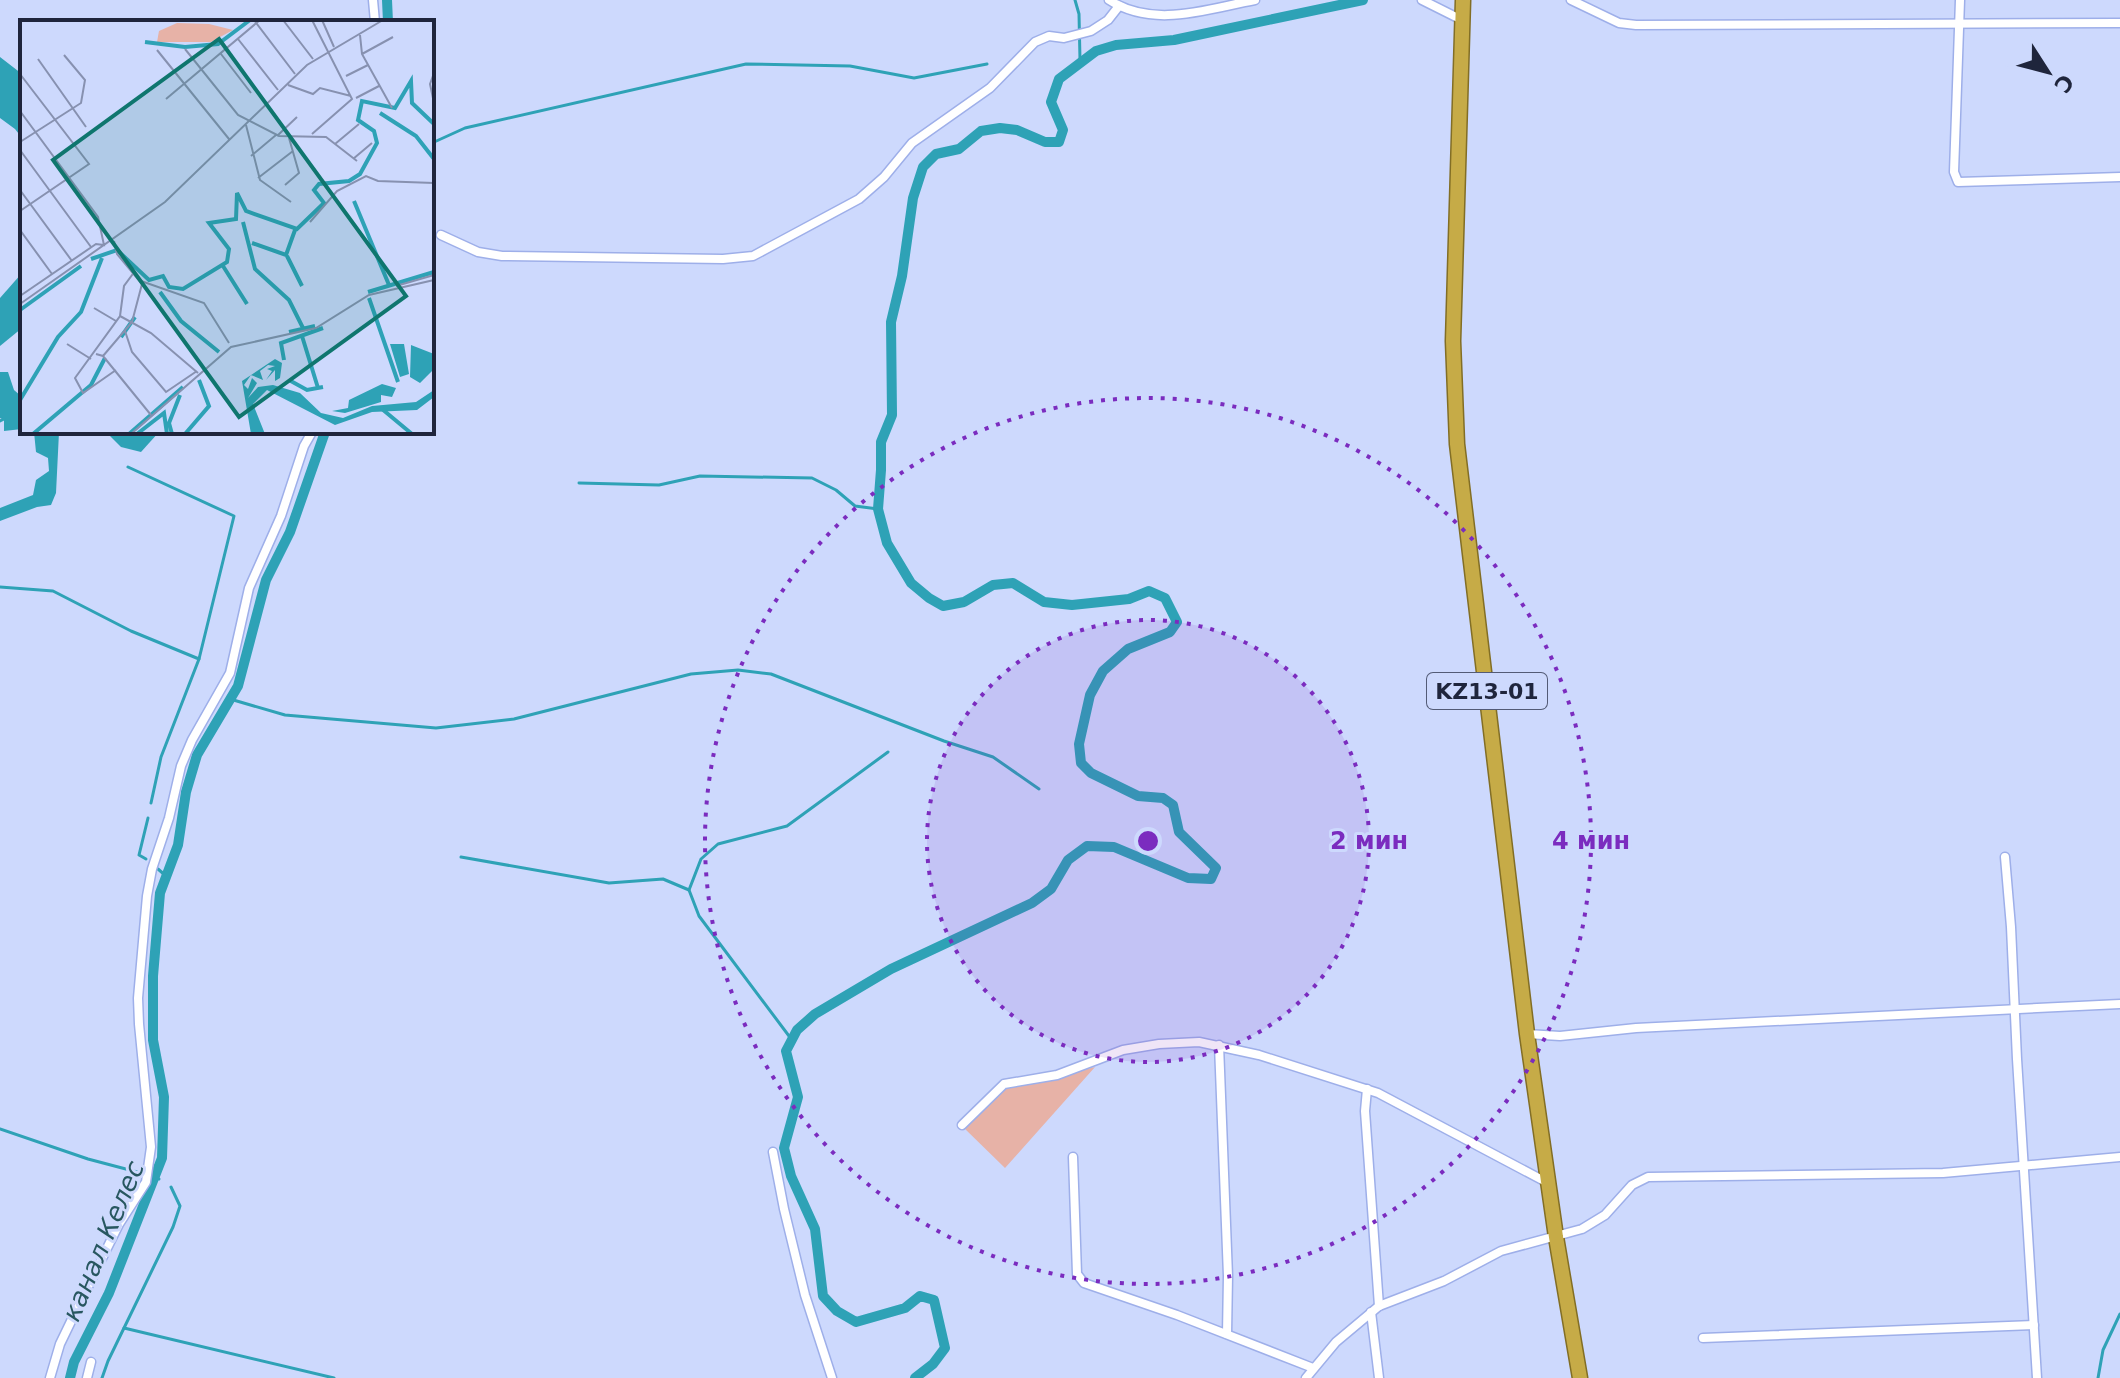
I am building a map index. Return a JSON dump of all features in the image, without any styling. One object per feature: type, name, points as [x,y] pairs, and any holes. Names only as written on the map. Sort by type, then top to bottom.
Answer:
[{"type":"highway","name":"KZ13-01","points":[[1463,0],[1453,341],[1457,444],[1527,1034],[1580,1378]]},
{"type":"street","points":[[373,0],[375,20]]},
{"type":"street","points":[[1109,0],[1143,14],[1169,16],[1255,0]]},
{"type":"street","points":[[1199,0],[1202,10]]},
{"type":"street","points":[[1422,0],[1462,20]]},
{"type":"street","points":[[1571,0],[1619,23],[1636,25],[2120,23]]},
{"type":"street","points":[[1960,0],[1954,172],[1958,182],[2120,177]]},
{"type":"street","points":[[441,235],[478,252],[502,256],[723,259],[753,256],[859,199],[884,177],[912,143],[990,88],[1035,42],[1049,36],[1064,38],[1091,31],[1108,20],[1119,6]]},
{"type":"street","points":[[50,1378],[60,1344],[119,1224],[146,1182],[151,1147],[138,998],[145,909],[152,869],[169,818],[181,766],[230,673],[249,588],[281,516],[311,434]]},
{"type":"street","points":[[2005,857],[2037,1378]]},
{"type":"street","points":[[1527,1034],[1560,1036],[1636,1028],[2120,1004]]},
{"type":"street","points":[[962,1125],[997,1089],[1013,1081],[1057,1075],[1123,1050],[1140,1047],[1175,1043],[1219,1045],[1367,1089],[1549,1184]]},
{"type":"street","points":[[1219,1045],[1227,1334]]},
{"type":"street","points":[[1367,1089],[1365,1111],[1379,1378]]},
{"type":"street","points":[[773,1152],[805,1295],[832,1378]]},
{"type":"street","points":[[1073,1157],[1077,1274],[1080,1279],[1090,1286],[1313,1368]]},
{"type":"street","points":[[1306,1378],[1348,1330],[1375,1309],[1444,1281],[1501,1251],[1582,1229],[1605,1215],[1632,1185],[1648,1177],[1943,1173],[2120,1157]]},
{"type":"street","points":[[1703,1338],[2034,1325]]},
{"type":"street","points":[[87,1378],[91,1362]]},
{"type":"shaded area","points":[[0,57],[20,72],[20,135],[0,118]]},
{"type":"shaded area","points":[[20,275],[20,330],[0,346],[0,298]]},
{"type":"shaded area","points":[[0,372],[8,372],[14,390],[20,395],[20,429],[4,431],[4,420],[0,418]]},
{"type":"shaded area","points":[[34,434],[59,434],[56,493],[51,505],[0,521],[0,508],[33,495],[36,480],[49,471],[48,458],[36,452]]},
{"type":"shaded area","points":[[108,434],[157,434],[141,452],[121,447]]},
{"type":"shaded area","points":[[1095,1067],[1005,1168],[963,1127],[1011,1083]]},
{"type":"waterway","name":"канал Келес","points":[[387,0],[388,20]]},
{"type":"waterway","points":[[1075,0],[1079,14],[1080,60]]},
{"type":"waterway","points":[[915,1378],[933,1364],[945,1348],[934,1300],[920,1296],[905,1308],[856,1322],[837,1311],[823,1296],[815,1229],[791,1176],[784,1148],[798,1097],[786,1051],[797,1030],[815,1014],[891,969],[1032,903],[1051,889],[1068,860],[1087,846],[1114,847],[1188,878],[1211,879],[1216,868],[1179,832],[1173,805],[1163,798],[1138,796],[1091,773],[1081,763],[1079,744],[1090,695],[1103,671],[1128,649],[1170,632],[1177,622],[1165,598],[1149,591],[1129,599],[1072,605],[1044,602],[1013,583],[993,585],[964,602],[943,606],[911,583],[887,543],[878,509],[881,442],[892,415],[891,322],[902,276],[913,198],[923,167],[936,154],[959,149],[981,131],[1000,128],[1017,130],[1045,142],[1059,142],[1063,130],[1051,102],[1059,79],[1096,51],[1116,45],[1174,40],[1363,0]]},
{"type":"waterway","points":[[434,142],[465,128],[746,64],[850,66],[914,78],[987,64]]},
{"type":"waterway","points":[[0,421],[4,419]]},
{"type":"waterway","name":"канал Келес","points":[[70,1378],[74,1362],[109,1293],[162,1158],[164,1097],[153,1040],[153,976],[160,893],[178,845],[186,792],[197,755],[238,686],[266,580],[290,532],[324,434]]},
{"type":"waterway","points":[[128,467],[234,516],[199,659],[161,757],[151,803]]},
{"type":"waterway","points":[[579,483],[659,485],[700,476],[812,478],[836,490],[855,506],[878,509]]},
{"type":"waterway","points":[[0,587],[53,591],[131,631],[199,659]]},
{"type":"waterway","points":[[230,699],[285,715],[436,728],[514,719],[691,674],[738,670],[771,674],[993,757],[1039,789]]},
{"type":"waterway","points":[[792,1040],[699,916],[689,890],[701,859],[718,844],[787,826],[888,752]]},
{"type":"waterway","points":[[146,859],[139,855],[148,818]]},
{"type":"waterway","points":[[461,857],[609,883],[663,879],[689,890]]},
{"type":"waterway","points":[[158,869],[166,876]]},
{"type":"waterway","points":[[0,1129],[88,1159],[141,1173]]},
{"type":"waterway","name":"канал Келес","points":[[155,1176],[159,1179]]},
{"type":"waterway","points":[[102,1378],[173,1227],[180,1206],[171,1187]]},
{"type":"waterway","points":[[2098,1378],[2103,1350],[2120,1314]]},
{"type":"waterway","points":[[124,1328],[334,1378]]}]
